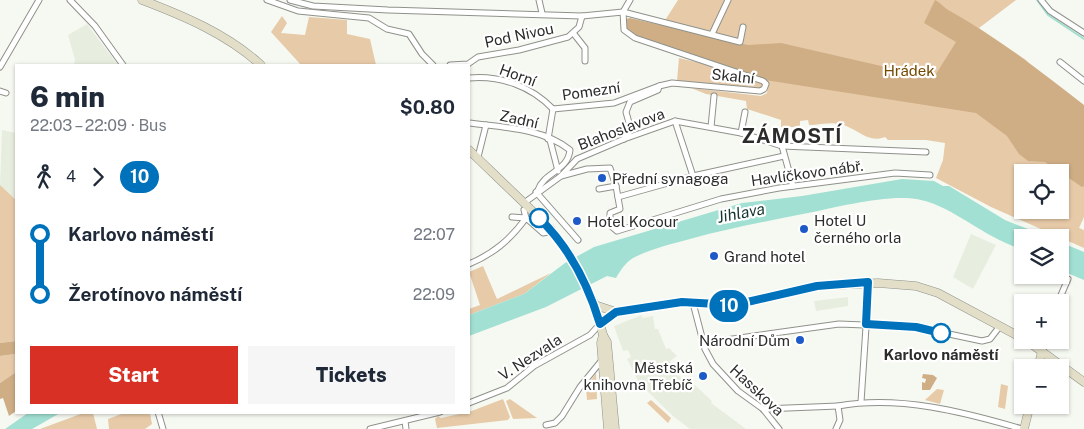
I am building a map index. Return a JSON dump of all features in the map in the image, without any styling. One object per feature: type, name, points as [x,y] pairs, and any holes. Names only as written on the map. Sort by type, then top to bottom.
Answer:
[{"type":"street","points":[[0,67],[39,0]]},
{"type":"street","points":[[70,0],[95,26],[122,64]]},
{"type":"street","points":[[142,0],[185,16],[218,35],[260,64]]},
{"type":"street","points":[[267,0],[298,11],[369,18],[387,29],[409,34],[422,54],[432,64]]},
{"type":"street","points":[[290,0],[313,6],[542,13],[582,16],[623,12],[740,42],[744,28]]},
{"type":"street","points":[[310,0],[313,6]]},
{"type":"street","points":[[539,0],[542,13]]},
{"type":"street","points":[[623,12],[630,0]]},
{"type":"street","points":[[712,34],[728,0]]},
{"type":"street","points":[[1041,0],[1050,10],[1084,33]]},
{"type":"street","points":[[298,11],[300,2]]},
{"type":"street","name":"Skalní","points":[[623,12],[624,30],[635,38],[738,72],[763,81],[766,84],[764,89],[760,91],[672,83],[659,86],[658,90],[630,102],[626,112],[631,130],[624,139]]},
{"type":"street","name":"Pod Nivou","points":[[468,64],[478,57],[520,50],[574,34],[579,27],[582,16]]},
{"type":"street","points":[[574,34],[585,48],[585,61]]},
{"type":"street","points":[[1060,62],[1084,81]]},
{"type":"street","name":"Horní","points":[[470,78],[491,77],[510,82],[544,99],[554,109]]},
{"type":"street","name":"Pomezní","points":[[549,139],[554,109],[614,103],[659,86]]},
{"type":"street","points":[[711,127],[714,96]]},
{"type":"street","points":[[741,133],[745,112]]},
{"type":"street","points":[[675,121],[693,176]]},
{"type":"street","name":"Blahoslavova","points":[[526,218],[512,217],[526,206],[537,192],[541,183],[559,173],[577,159],[624,139],[675,121],[741,133],[782,146],[926,152]]},
{"type":"street","name":"Zadní","points":[[470,123],[508,127],[549,139],[570,150],[569,159],[559,173]]},
{"type":"street","name":"Zadní","points":[[478,157],[486,125]]},
{"type":"street","points":[[549,139],[559,173],[610,168],[618,197],[693,176],[784,156]]},
{"type":"street","points":[[782,146],[792,186]]},
{"type":"street","points":[[470,151],[553,232],[588,289],[607,342],[615,429]]},
{"type":"street","name":"Havlíčkovo nábř.","points":[[618,197],[620,209],[610,213],[610,225],[617,231],[721,199],[768,190],[895,173],[930,175]]},
{"type":"street","points":[[600,189],[616,186]]},
{"type":"street","points":[[537,192],[578,240]]},
{"type":"street","points":[[470,264],[489,255],[510,238],[526,218],[526,206]]},
{"type":"street","points":[[526,218],[543,234],[553,232]]},
{"type":"street","points":[[595,305],[616,312],[693,303],[734,305],[817,286],[868,282],[906,285],[926,289],[954,301],[1014,334]]},
{"type":"street","points":[[861,402],[868,282]]},
{"type":"street","name":"Hasskova","points":[[693,303],[704,343],[713,364],[722,376],[763,409],[780,429]]},
{"type":"street","points":[[600,324],[616,312]]},
{"type":"street","name":"V. Nezvala","points":[[470,403],[508,388],[534,366],[590,335],[600,324]]},
{"type":"street","points":[[704,343],[839,324],[916,327],[982,342],[990,339],[1000,326]]},
{"type":"street","points":[[603,335],[602,360],[608,429]]},
{"type":"street","points":[[1040,359],[1042,350],[1084,382]]},
{"type":"street","points":[[546,424],[555,423],[562,416],[580,387],[602,360]]},
{"type":"street","points":[[763,409],[838,406],[861,402],[914,404],[1023,429],[1027,414]]},
{"type":"street","points":[[836,429],[840,420],[838,406]]},
{"type":"street","points":[[159,414],[163,429]]},
{"type":"street","points":[[370,429],[432,414]]},
{"type":"street","points":[[405,421],[406,429]]},
{"type":"shaded area","points":[[935,0],[939,2],[948,10],[968,21],[1035,67],[1084,105],[1084,186],[1082,187],[1069,178],[1069,164],[1048,164],[1045,162],[1028,161],[1019,154],[1007,136],[976,113],[765,80],[758,76],[637,37],[627,29],[626,19],[630,18],[748,45],[781,43],[903,71],[936,74],[956,42],[924,23]]},
{"type":"shaded area","points":[[87,24],[117,64],[74,64],[75,60],[68,35]]},
{"type":"shaded area","points":[[2,130],[15,133],[15,199],[0,185]]},
{"type":"shaded area","points":[[971,234],[996,245],[973,289],[953,277]]},
{"type":"shaded area","points":[[848,297],[848,306],[816,311],[814,301]]},
{"type":"shaded area","points":[[642,315],[642,318],[653,316],[655,329],[658,329],[666,349],[669,348],[677,356],[670,361],[682,380],[686,377],[712,401],[711,403],[746,429],[690,429],[673,416],[639,383],[627,359],[631,357],[628,350],[623,351],[614,326]]},
{"type":"shaded area","points":[[15,341],[15,354],[0,356],[0,343]]},
{"type":"shaded area","points":[[15,373],[15,412],[9,416],[3,398],[0,399],[0,383]]},
{"type":"shaded area","points":[[923,374],[933,375],[937,378],[930,390],[922,390],[922,382],[925,383],[926,379],[922,378]]},
{"type":"green space","name":"Hrádek","points":[[678,0],[1016,0],[979,28],[1026,60],[1084,122],[1084,217],[1079,228],[1084,230],[1084,248],[1069,241],[1069,229],[1041,229],[1018,219],[1069,219],[1069,164],[1014,164],[1014,217],[936,178],[943,160],[945,143],[926,140],[888,140],[885,137],[873,138],[840,124],[809,125],[808,120],[800,121],[800,127],[781,127],[781,120],[747,109],[746,101],[706,94],[691,88],[761,96],[767,93],[768,84],[758,76],[626,19],[662,25]]},
{"type":"green space","points":[[282,16],[287,23],[281,33],[305,35],[309,17],[347,20],[347,34],[370,39],[376,64],[300,64],[271,32]]},
{"type":"green space","points":[[679,58],[709,65],[763,83],[763,86],[757,90],[677,81]]},
{"type":"green space","points":[[0,185],[15,199],[15,341],[0,343]]},
{"type":"green space","points":[[483,266],[497,299],[551,273],[524,294],[470,315],[470,309],[480,305],[470,272]]},
{"type":"green space","points":[[15,354],[15,373],[0,383],[0,356]]},
{"type":"green space","points":[[596,373],[597,399],[587,400],[586,388]]},
{"type":"green space","points":[[1001,384],[1008,386],[1005,409],[998,407]]},
{"type":"green space","points":[[937,389],[944,390],[940,404],[925,400]]},
{"type":"green space","points":[[503,399],[510,417],[508,420],[437,428],[435,419],[438,416],[441,418],[470,414],[470,412]]},
{"type":"green space","points":[[510,399],[537,418],[513,419],[506,401]]},
{"type":"green space","points":[[651,400],[671,418],[668,423],[647,403]]},
{"type":"green space","points":[[81,414],[93,414],[97,429],[40,429]]},
{"type":"green space","points":[[121,414],[150,414],[152,424],[145,429],[109,429],[108,419]]},
{"type":"water","name":"Jihlava","points":[[902,179],[934,181],[943,186],[949,186],[1005,220],[1028,229],[1014,229],[1014,246],[996,238],[946,209],[933,204],[909,198],[880,199],[734,228],[654,249],[630,260],[616,278],[607,276],[546,307],[470,336],[470,315],[524,294],[565,263],[594,247],[742,203],[802,196]]},
{"type":"water","points":[[1069,246],[1084,252],[1084,280],[1069,274]]},
{"type":"water","points":[[27,414],[58,414],[32,429],[5,429]]},
{"type":"waterway","points":[[1037,0],[1048,15],[1084,39]]},
{"type":"bus line","name":"10","points":[[539,218],[558,238],[578,268],[595,305],[600,324],[616,312],[682,302],[726,306],[817,286],[868,282],[866,324],[916,327],[941,333]]},
{"type":"place","name":"Přední synagoga","points":[[602,178]]},
{"type":"place","name":"Hotel Kocour","points":[[577,221]]},
{"type":"place","name":"Hotel U černého orla","points":[[804,229]]},
{"type":"place","name":"Grand hotel","points":[[714,256]]},
{"type":"place","name":"Karlovo náměstí","points":[[941,333]]},
{"type":"place","name":"Národní Dům","points":[[800,340]]},
{"type":"place","name":"Městská knihovna Třebíč","points":[[703,376]]},
{"type":"district","name":"ZÁMOSTÍ","points":[[792,136]]}]
